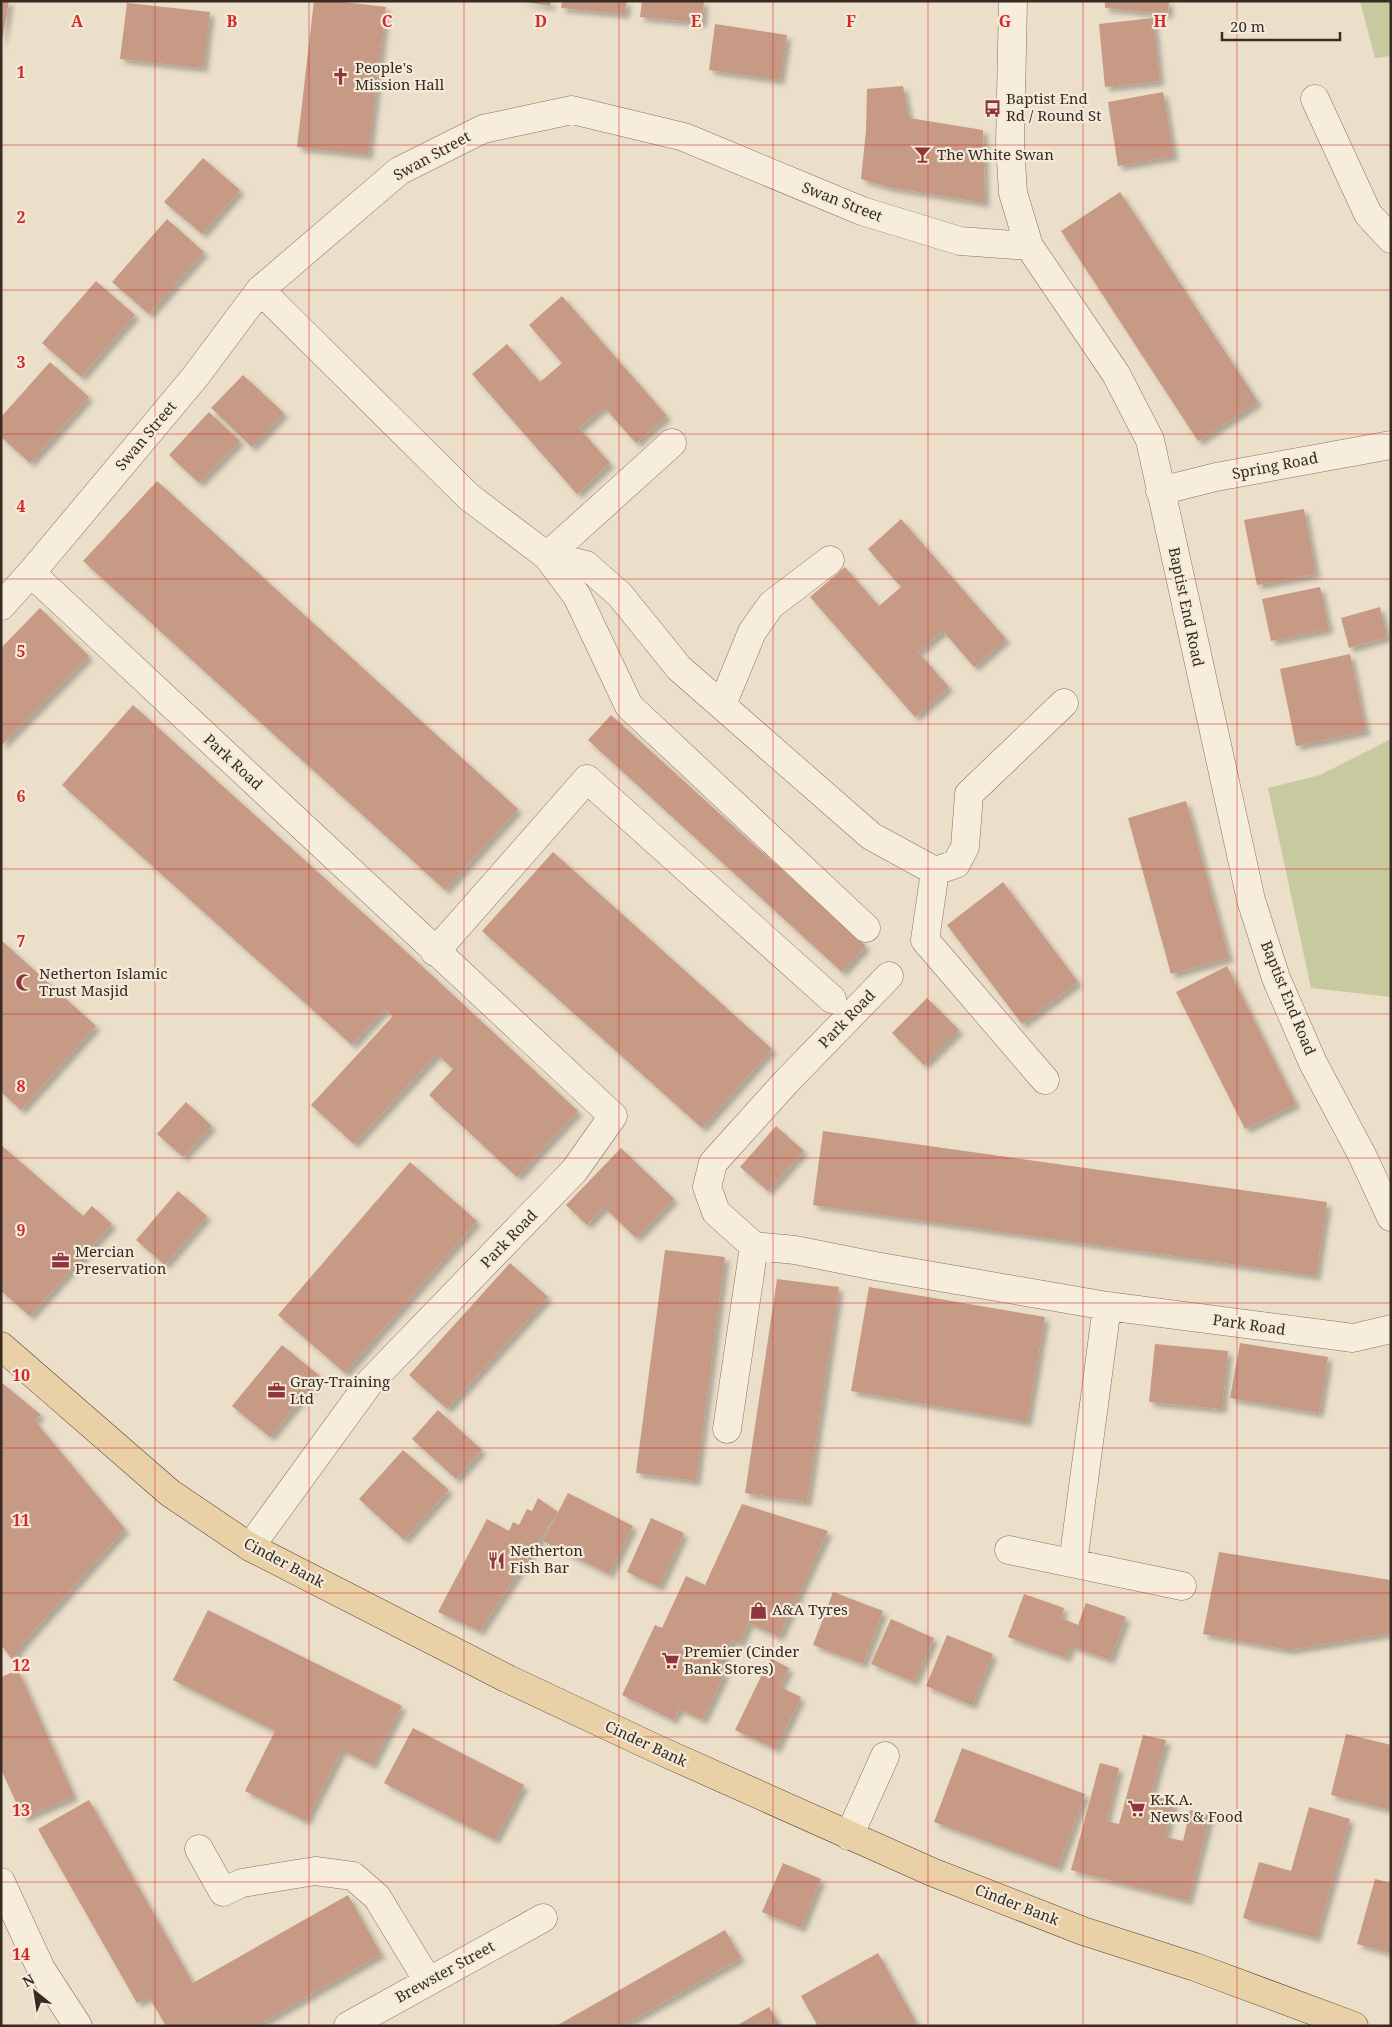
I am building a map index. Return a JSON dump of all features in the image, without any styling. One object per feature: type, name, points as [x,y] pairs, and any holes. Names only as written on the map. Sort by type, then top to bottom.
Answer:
[{"type":"main road","name":"Cinder Bank","points":[[1,1346],[170,1493],[250,1547],[508,1679],[659,1750],[932,1872],[1074,1927],[1195,1967],[1354,2026]]},
{"type":"street","name":"Baptist End Road","points":[[1013,1],[1010,144],[1013,192],[1029,246],[1116,374],[1150,440],[1252,900],[1276,978],[1306,1046],[1362,1155],[1391,1217]]},
{"type":"street","points":[[1315,99],[1368,214],[1391,239]]},
{"type":"street","name":"Swan Street","points":[[1,606],[32,573],[195,377],[260,290],[399,171],[483,128],[572,110],[684,137],[862,211],[960,241],[1029,246]]},
{"type":"street","points":[[260,290],[469,498],[547,556],[576,596],[630,706],[866,928]]},
{"type":"street","points":[[547,556],[672,443]]},
{"type":"street","name":"Spring Road","points":[[1160,491],[1216,478],[1391,445]]},
{"type":"street","points":[[547,556],[586,565],[620,595],[680,668],[871,836],[935,871],[956,864],[965,847],[969,794],[1064,703]]},
{"type":"street","points":[[722,705],[752,632],[771,605],[830,560]]},
{"type":"street","name":"Park Road","points":[[32,573],[435,952],[613,1116],[574,1170],[370,1382],[250,1547]]},
{"type":"street","points":[[435,952],[587,779],[832,999]]},
{"type":"street","points":[[935,871],[924,940],[1045,1080]]},
{"type":"street","name":"Park Road","points":[[888,976],[786,1082],[713,1163],[707,1187],[716,1212],[754,1246],[795,1250],[875,1266],[1106,1306],[1353,1338],[1391,1330]]},
{"type":"street","points":[[727,1429],[754,1246]]},
{"type":"street","points":[[1073,1563],[1106,1306]]},
{"type":"street","points":[[1009,1550],[1182,1586]]},
{"type":"street","points":[[849,1836],[885,1756]]},
{"type":"street","points":[[199,1849],[223,1892],[242,1883],[315,1871],[353,1876],[377,1897],[428,1981]]},
{"type":"street","points":[[1,1882],[41,1970],[78,2026]]},
{"type":"street","name":"Brewster Street","points":[[348,2026],[543,1918]]},
{"type":"green space","points":[[1360,1],[1391,1],[1391,56],[1375,58]]},
{"type":"green space","points":[[1391,739],[1391,997],[1311,988],[1268,788],[1320,775]]},
{"type":"building","points":[[1,1],[9,1],[2,41],[1,41]]},
{"type":"building","name":"People's Mission Hall","points":[[314,1],[336,1],[386,7],[368,155],[297,147]]},
{"type":"building","points":[[519,1],[551,1],[550,6]]},
{"type":"building","points":[[562,1],[627,1],[625,14],[561,8]]},
{"type":"building","points":[[642,1],[704,1],[702,23],[640,17]]},
{"type":"building","points":[[1105,1],[1169,1],[1168,14],[1105,8]]},
{"type":"building","points":[[127,3],[210,12],[203,68],[120,59]]},
{"type":"building","points":[[1153,18],[1160,81],[1105,87],[1099,24]]},
{"type":"building","points":[[715,24],[787,35],[780,80],[709,70]]},
{"type":"building","name":"The White Swan","points":[[903,86],[909,118],[983,130],[985,203],[888,187],[861,179],[866,131],[867,89]]},
{"type":"building","points":[[1163,92],[1174,156],[1118,166],[1108,102]]},
{"type":"building","points":[[203,158],[240,190],[202,234],[164,202]]},
{"type":"building","points":[[1120,192],[1258,402],[1198,441],[1061,231]]},
{"type":"building","points":[[167,219],[204,252],[149,314],[112,282]]},
{"type":"building","points":[[96,281],[135,315],[81,377],[42,343]]},
{"type":"building","points":[[562,296],[667,416],[636,443],[604,407],[579,428],[610,463],[577,494],[472,374],[507,344],[540,382],[562,363],[529,325]]},
{"type":"building","points":[[50,362],[89,397],[30,463],[1,437],[1,417]]},
{"type":"building","points":[[243,375],[284,413],[252,447],[211,408]]},
{"type":"building","points":[[209,412],[240,441],[199,483],[169,455]]},
{"type":"building","points":[[157,481],[518,809],[445,890],[83,561]]},
{"type":"building","points":[[1304,509],[1316,574],[1257,585],[1244,520]]},
{"type":"building","points":[[901,519],[1006,639],[974,667],[943,631],[918,652],[949,687],[915,717],[810,597],[845,567],[879,606],[901,587],[868,549]]},
{"type":"building","points":[[1320,587],[1329,629],[1271,641],[1262,599]]},
{"type":"building","points":[[1380,607],[1387,637],[1349,648],[1341,618]]},
{"type":"building","points":[[40,608],[89,656],[1,746],[1,648]]},
{"type":"building","points":[[1350,654],[1366,731],[1296,746],[1280,669]]},
{"type":"building","points":[[133,705],[423,967],[578,1111],[517,1177],[429,1095],[453,1069],[437,1054],[354,1144],[311,1105],[393,1016],[385,1009],[352,1045],[62,785]]},
{"type":"building","points":[[611,715],[866,946],[842,972],[588,740]]},
{"type":"building","points":[[1186,801],[1229,958],[1171,974],[1128,818]]},
{"type":"building","points":[[553,852],[772,1049],[702,1128],[482,931]]},
{"type":"building","points":[[1003,882],[1078,982],[1022,1024],[947,925]]},
{"type":"building","name":"Netherton Islamic Trust Masjid","points":[[1,940],[96,1026],[21,1110],[1,1092]]},
{"type":"building","points":[[1227,966],[1296,1104],[1245,1129],[1176,992]]},
{"type":"building","points":[[927,998],[959,1030],[924,1065],[892,1033]]},
{"type":"building","points":[[186,1102],[212,1126],[183,1157],[157,1134]]},
{"type":"building","points":[[776,1126],[804,1151],[768,1191],[740,1167]]},
{"type":"building","points":[[823,1131],[1327,1202],[1316,1276],[813,1205]]},
{"type":"building","points":[[1,1145],[83,1216],[92,1206],[112,1224],[30,1316],[1,1291]]},
{"type":"building","points":[[621,1148],[674,1199],[636,1238],[604,1207],[587,1225],[566,1205]]},
{"type":"building","points":[[410,1162],[477,1221],[345,1373],[278,1315]]},
{"type":"building","points":[[178,1191],[207,1216],[165,1265],[136,1240]]},
{"type":"building","points":[[665,1250],[725,1257],[696,1481],[636,1473]]},
{"type":"building","points":[[510,1263],[548,1297],[447,1409],[409,1375]]},
{"type":"building","points":[[777,1279],[839,1287],[807,1502],[745,1493]]},
{"type":"building","points":[[869,1287],[1045,1317],[1027,1422],[851,1391]]},
{"type":"building","points":[[1240,1343],[1328,1357],[1319,1413],[1230,1398]]},
{"type":"building","points":[[1155,1344],[1228,1351],[1222,1409],[1149,1402]]},
{"type":"building","name":"Gray-Training Ltd","points":[[282,1345],[320,1376],[270,1437],[232,1406]]},
{"type":"building","points":[[1,1382],[41,1415],[34,1420],[125,1529],[24,1642],[12,1659],[1,1645]]},
{"type":"building","points":[[438,1410],[482,1450],[456,1479],[412,1439]]},
{"type":"building","points":[[403,1450],[449,1490],[404,1540],[359,1499]]},
{"type":"building","points":[[568,1493],[633,1526],[609,1574],[543,1541]]},
{"type":"building","name":"Netherton Fish Bar","points":[[538,1498],[558,1512],[480,1631],[438,1612],[487,1519],[509,1531],[513,1522],[519,1525],[527,1509],[532,1511]]},
{"type":"building","name":"A&A Tyres","points":[[742,1504],[828,1531],[779,1637],[749,1623],[740,1643],[732,1640],[718,1670],[725,1673],[703,1720],[679,1709],[673,1720],[622,1695],[655,1625],[662,1628],[686,1576],[705,1585]]},
{"type":"building","points":[[651,1518],[684,1533],[659,1587],[627,1572]]},
{"type":"building","points":[[1219,1552],[1390,1580],[1391,1633],[1289,1650],[1203,1634]]},
{"type":"building","points":[[833,1592],[883,1611],[863,1664],[813,1645]]},
{"type":"building","points":[[1024,1594],[1064,1608],[1061,1618],[1078,1625],[1086,1603],[1126,1617],[1110,1660],[1071,1646],[1066,1658],[1008,1637]]},
{"type":"building","points":[[208,1610],[402,1706],[372,1765],[342,1750],[306,1821],[245,1791],[275,1731],[173,1680]]},
{"type":"building","points":[[891,1619],[934,1638],[914,1682],[871,1664]]},
{"type":"building","points":[[947,1635],[993,1654],[972,1705],[926,1686]]},
{"type":"building","points":[[770,1658],[789,1668],[780,1687],[801,1697],[776,1749],[735,1730]]},
{"type":"building","points":[[18,1670],[74,1796],[23,1818],[1,1769],[1,1677]]},
{"type":"building","points":[[413,1728],[524,1785],[495,1840],[384,1783]]},
{"type":"building","points":[[1346,1734],[1391,1745],[1391,1810],[1331,1795]]},
{"type":"building","points":[[1143,1735],[1166,1740],[1151,1795],[1174,1802],[1165,1837],[1183,1841],[1190,1810],[1210,1815],[1188,1901],[1071,1870],[1100,1763],[1119,1768],[1106,1821],[1119,1824]]},
{"type":"building","points":[[962,1748],[1085,1794],[1058,1868],[934,1822]]},
{"type":"building","points":[[89,1800],[193,1983],[348,1895],[381,1954],[256,2026],[166,2026],[149,1997],[137,2003],[38,1829]]},
{"type":"building","points":[[1309,1807],[1350,1819],[1316,1938],[1243,1918],[1259,1862],[1291,1871]]},
{"type":"building","points":[[783,1863],[821,1879],[801,1928],[762,1912]]},
{"type":"building","points":[[1375,1879],[1391,1883],[1391,1953],[1357,1944]]},
{"type":"building","points":[[725,1930],[741,1958],[622,2026],[556,2026]]},
{"type":"building","points":[[878,1953],[918,2026],[844,2026],[842,2024],[839,2026],[818,2026],[801,1996]]},
{"type":"building","points":[[769,2007],[780,2026],[736,2026]]},
{"type":"place","name":"People's Mission Hall","points":[[341,77]]},
{"type":"place","name":"Baptist End Rd / Round St","points":[[992,108]]},
{"type":"place","name":"The White Swan","points":[[923,155]]},
{"type":"place","name":"Netherton Islamic Trust Masjid","points":[[25,983]]},
{"type":"place","name":"Mercian Preservation","points":[[61,1261]]},
{"type":"place","name":"Gray-Training Ltd","points":[[276,1391]]},
{"type":"place","name":"Netherton Fish Bar","points":[[496,1560]]},
{"type":"place","name":"A&A Tyres","points":[[758,1610]]},
{"type":"place","name":"Premier (Cinder Bank Stores)","points":[[670,1661]]},
{"type":"place","name":"K.K.A. News & Food","points":[[1136,1809]]}]
